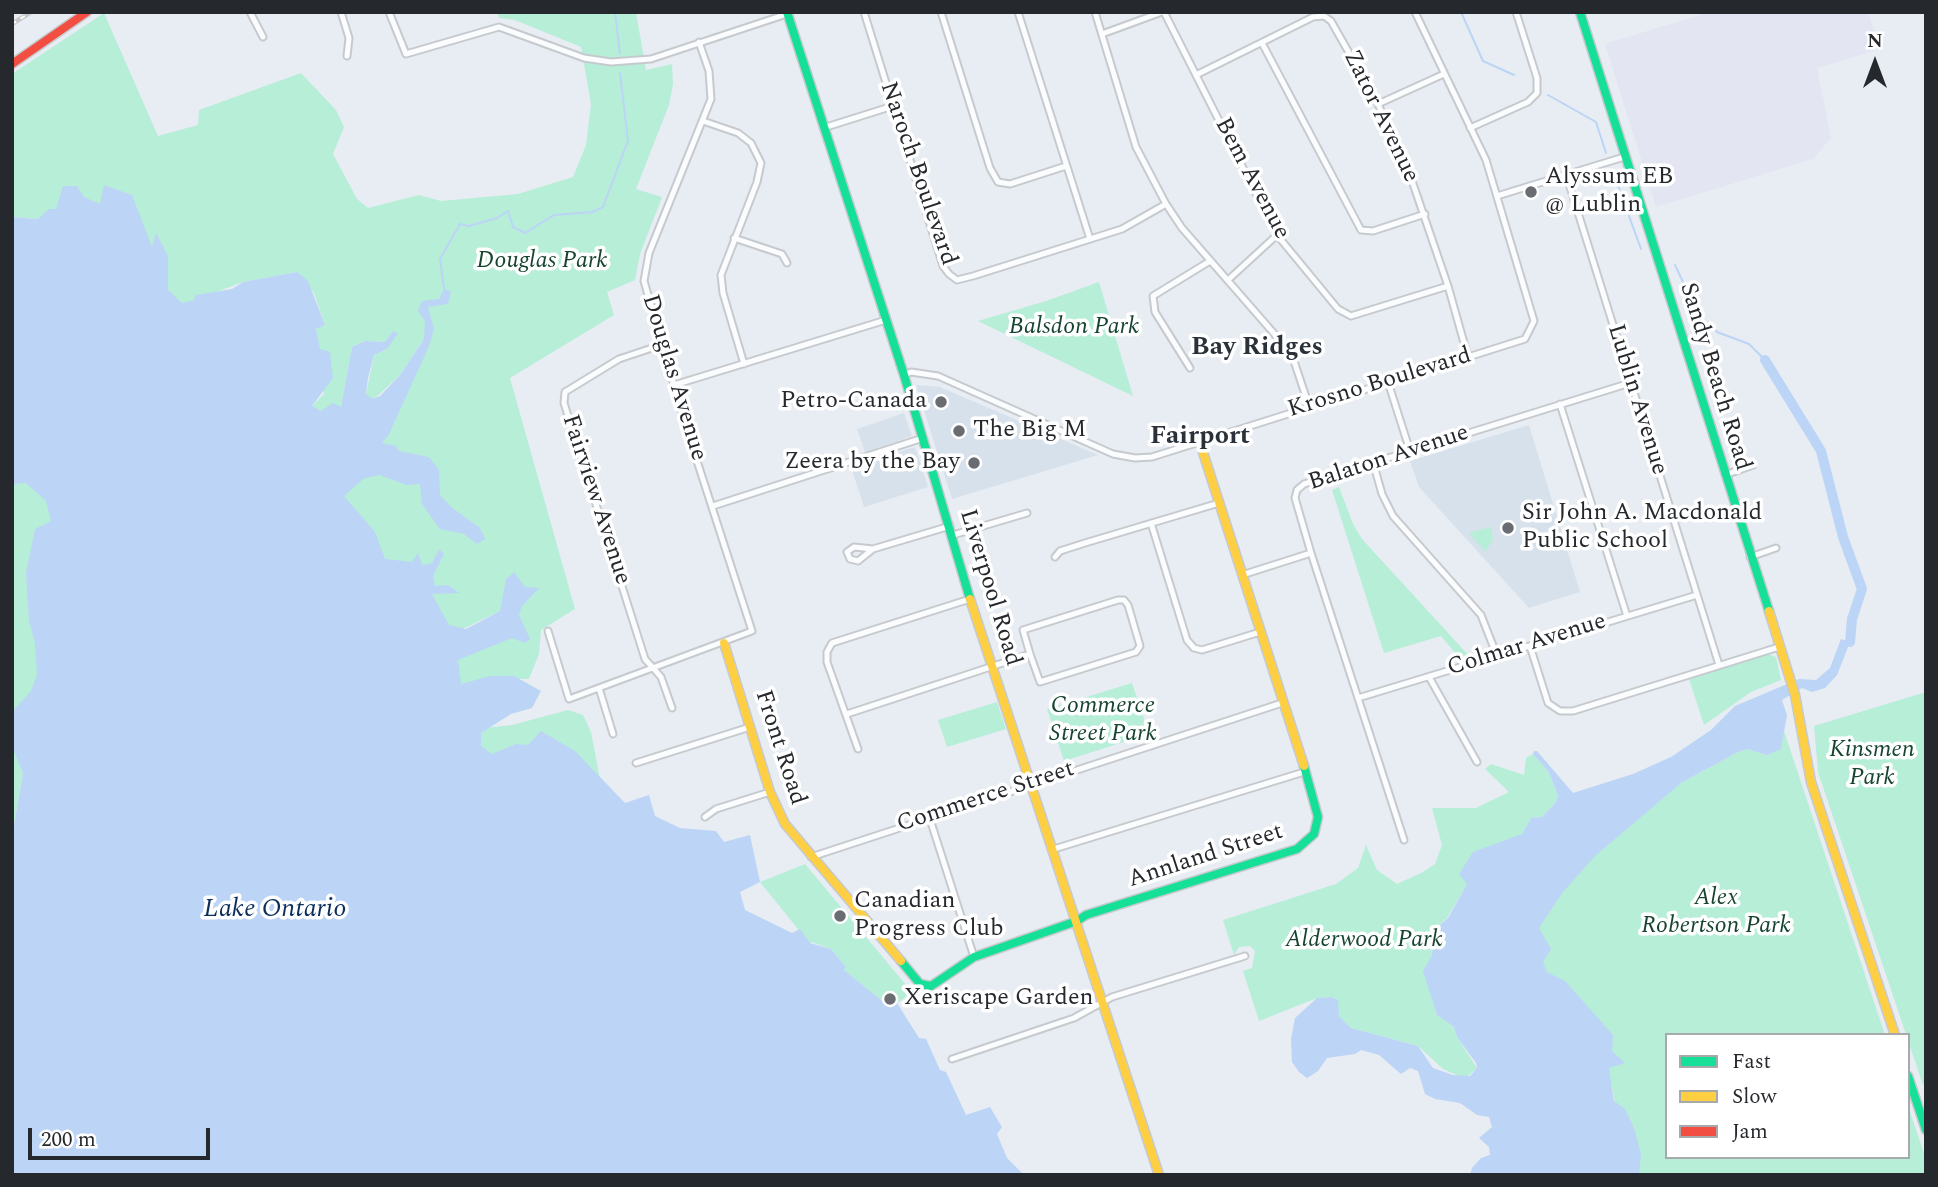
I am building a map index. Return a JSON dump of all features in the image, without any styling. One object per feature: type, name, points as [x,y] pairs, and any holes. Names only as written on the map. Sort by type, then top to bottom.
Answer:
[{"type":"street","points":[[12,64],[87,12]]},
{"type":"street","points":[[250,12],[263,37]]},
{"type":"street","points":[[341,12],[349,38],[347,57]]},
{"type":"street","points":[[389,12],[406,54],[499,27],[584,58],[611,62],[651,59],[787,13]]},
{"type":"street","name":"Naroch Boulevard","points":[[864,12],[943,266],[957,280],[1122,229],[1166,204]]},
{"type":"street","points":[[941,12],[990,169],[998,183],[1010,184],[1066,166]]},
{"type":"street","points":[[1018,12],[1090,239]]},
{"type":"street","points":[[1095,12],[1136,147],[1166,204],[1182,228],[1284,345],[1294,362],[1309,406]]},
{"type":"street","points":[[1102,34],[1163,12]]},
{"type":"street","name":"Bem Avenue","points":[[1163,12],[1198,74],[1276,235],[1338,309],[1351,316],[1448,286]]},
{"type":"street","name":"Krosno Boulevard","points":[[904,376],[911,372],[938,376],[1113,454],[1135,458],[1152,457],[1525,339],[1534,321],[1486,160],[1415,12]]},
{"type":"street","points":[[1470,128],[1528,102],[1537,93],[1537,78],[1516,12]]},
{"type":"street","name":"Sandy Beach Road","points":[[1580,12],[1795,695],[1811,782],[1894,1033]]},
{"type":"street","name":"Liverpool Road","points":[[787,13],[924,438],[970,599],[1159,1175]]},
{"type":"street","name":"Zator Avenue","points":[[1198,74],[1314,17],[1324,16],[1336,27],[1378,104],[1425,214],[1468,356]]},
{"type":"street","name":"Douglas Avenue","points":[[699,42],[710,84],[710,99],[645,268],[646,294],[752,631],[724,643]]},
{"type":"street","points":[[1262,43],[1361,230],[1373,231],[1425,214]]},
{"type":"street","points":[[1378,104],[1444,74]]},
{"type":"street","points":[[823,128],[893,106]]},
{"type":"street","points":[[703,121],[738,132],[751,143],[761,163],[757,182],[721,275],[744,364]]},
{"type":"street","points":[[1497,195],[1624,157]]},
{"type":"street","name":"Lublin Avenue","points":[[1566,174],[1718,665]]},
{"type":"street","points":[[1228,280],[1276,235]]},
{"type":"street","points":[[734,238],[782,254],[787,263]]},
{"type":"street","points":[[1190,368],[1155,312],[1153,296],[1210,261]]},
{"type":"street","points":[[674,385],[886,320]]},
{"type":"street","name":"Fairview Avenue","points":[[654,667],[645,659],[564,402],[565,393],[619,359],[661,345]]},
{"type":"street","points":[[1388,382],[1410,451]]},
{"type":"street","name":"Balaton Avenue","points":[[1404,840],[1311,553],[1295,498],[1297,490],[1304,484],[1630,383]]},
{"type":"street","points":[[1560,404],[1627,615]]},
{"type":"street","points":[[713,506],[924,438]]},
{"type":"street","name":"Annland Street","points":[[920,984],[931,986],[974,957],[1077,921],[1086,915],[1297,849],[1308,843],[1314,834],[1318,817],[1199,440]]},
{"type":"street","points":[[1373,463],[1381,494],[1393,516],[1481,615],[1497,656]]},
{"type":"street","points":[[1725,475],[1753,465]]},
{"type":"street","points":[[1055,557],[1060,551],[1219,503]]},
{"type":"street","points":[[953,536],[1027,513]]},
{"type":"street","points":[[1151,523],[1187,640],[1194,648],[1202,650],[1260,632]]},
{"type":"street","points":[[873,549],[950,526]]},
{"type":"street","points":[[1750,557],[1776,548]]},
{"type":"street","points":[[1242,575],[1311,553]]},
{"type":"street","name":"Colmar Avenue","points":[[1358,698],[1697,595]]},
{"type":"street","points":[[859,750],[827,662],[827,652],[832,643],[970,599]]},
{"type":"street","points":[[1118,600],[1124,600],[1128,605],[1140,646],[1136,652],[1040,682],[1030,654],[1023,630],[1118,600]]},
{"type":"street","points":[[548,631],[569,699],[724,643]]},
{"type":"street","name":"Front Road","points":[[724,643],[770,792],[785,824],[920,984]]},
{"type":"street","points":[[1530,646],[1548,703],[1560,711],[1573,711],[1779,647]]},
{"type":"street","points":[[847,714],[1030,654]]},
{"type":"street","points":[[654,667],[672,708]]},
{"type":"street","points":[[1429,677],[1478,762]]},
{"type":"street","points":[[599,688],[613,734]]},
{"type":"street","name":"Commerce Street","points":[[811,857],[1032,782],[1282,702]]},
{"type":"street","points":[[636,763],[751,727]]},
{"type":"street","points":[[1054,849],[1304,772]]},
{"type":"street","points":[[705,817],[716,809],[770,792]]},
{"type":"street","points":[[929,816],[974,957]]},
{"type":"street","points":[[952,1059],[1074,1018],[1112,997],[1245,957]]},
{"type":"street","points":[[1910,1082],[1926,1130]]},
{"type":"shaded area","points":[[1709,12],[1868,12],[1880,49],[1817,68],[1831,138],[1813,159],[1656,207],[1605,44]]},
{"type":"shaded area","points":[[916,385],[940,387],[1098,455],[952,499]]},
{"type":"shaded area","points":[[904,413],[912,436],[865,452],[857,429]]},
{"type":"shaded area","name":"Sir John A. Macdonald Public School","points":[[1529,425],[1580,592],[1529,608],[1419,487],[1410,461]]},
{"type":"shaded area","points":[[915,447],[928,487],[864,507],[851,467]]},
{"type":"green space","name":"Douglas Park","points":[[497,12],[636,12],[646,70],[672,64],[673,84],[669,105],[636,189],[662,197],[640,254],[635,280],[607,292],[614,315],[510,378],[575,609],[541,630],[539,654],[529,679],[514,679],[469,696],[439,669],[500,611],[442,639],[378,569],[314,509],[399,451],[381,443],[423,340],[400,375],[373,400],[366,394],[374,355],[387,349],[393,331],[385,342],[365,341],[352,347],[341,407],[321,411],[311,407],[324,394],[316,329],[325,325],[314,293],[297,272],[243,282],[219,291],[215,350],[168,290],[143,231],[84,197],[68,211],[38,219],[12,217],[12,74],[104,13],[158,136],[198,125],[199,110],[301,73],[336,110],[344,127],[333,154],[357,199],[368,208],[419,195],[441,201],[518,194],[573,177],[586,145],[591,104],[581,47],[515,20],[499,18]]},
{"type":"green space","name":"Balsdon Park","points":[[1099,282],[1133,396],[978,321],[1046,301]]},
{"type":"green space","points":[[12,386],[60,400],[52,660],[12,723]]},
{"type":"green space","points":[[1339,487],[1353,524],[1362,539],[1471,658],[1462,661],[1441,636],[1384,653],[1332,490]]},
{"type":"green space","points":[[1491,527],[1493,540],[1485,552],[1469,533]]},
{"type":"green space","points":[[1768,654],[1776,657],[1781,680],[1751,692],[1704,725],[1689,679]]},
{"type":"green space","name":"Commerce Street Park","points":[[1132,683],[1149,734],[1064,761],[1047,709]]},
{"type":"green space","name":"Kinsmen Park","points":[[1926,692],[1926,1084],[1923,1085],[1910,1046],[1910,1033],[1906,1033],[1818,772],[1814,726]]},
{"type":"green space","points":[[997,702],[1006,729],[947,747],[938,720]]},
{"type":"green space","points":[[568,710],[583,715],[591,732],[600,779],[510,771],[457,731],[512,725]]},
{"type":"green space","name":"Alex Robertson Park","points":[[1784,731],[1884,1033],[1665,1033],[1665,1159],[1910,1159],[1910,1112],[1926,1159],[1926,1175],[1628,1175],[1612,1086],[1535,974],[1528,906],[1681,783],[1747,749],[1767,755],[1780,749]]},
{"type":"green space","points":[[12,741],[23,773],[12,837]]},
{"type":"green space","name":"Alderwood Park","points":[[1533,754],[1548,771],[1558,795],[1556,802],[1542,817],[1531,818],[1522,834],[1467,884],[1447,918],[1433,931],[1432,955],[1424,971],[1437,1015],[1454,1027],[1457,1037],[1477,1068],[1468,1076],[1459,1076],[1443,1069],[1418,1046],[1351,1028],[1339,1016],[1331,997],[1317,998],[1259,1021],[1243,971],[1252,968],[1255,951],[1250,946],[1239,947],[1234,955],[1223,920],[1336,884],[1358,868],[1366,845],[1377,870],[1397,884],[1421,873],[1435,864],[1442,845],[1432,808],[1476,808],[1509,792],[1485,769],[1491,764],[1524,775],[1526,758]]},
{"type":"green space","points":[[805,864],[912,992],[891,1008],[844,970],[846,967],[831,949],[812,942],[810,944],[760,882]]},
{"type":"water","name":"Lake Ontario","points":[[104,185],[132,195],[152,247],[156,233],[168,256],[168,290],[182,303],[194,300],[196,295],[232,289],[243,282],[297,272],[308,281],[325,325],[316,329],[320,349],[330,352],[333,378],[312,406],[321,411],[333,403],[341,407],[352,347],[365,341],[385,342],[393,331],[398,333],[387,349],[374,355],[368,378],[366,394],[373,399],[380,396],[400,375],[424,339],[425,321],[418,311],[422,301],[439,299],[444,289],[451,291],[448,304],[428,307],[434,329],[429,346],[389,434],[382,443],[396,446],[399,451],[429,457],[439,470],[440,495],[451,507],[480,528],[485,539],[477,544],[464,534],[440,529],[422,504],[420,484],[407,485],[379,475],[363,479],[344,496],[375,532],[385,559],[412,562],[418,553],[422,565],[432,563],[439,549],[444,554],[433,576],[435,586],[448,585],[459,593],[432,594],[449,625],[466,629],[500,611],[506,579],[514,572],[525,587],[539,588],[522,606],[519,615],[530,639],[525,643],[512,638],[458,660],[461,684],[490,676],[514,676],[541,691],[532,708],[511,714],[481,733],[481,746],[492,754],[516,744],[528,745],[541,731],[575,751],[625,803],[649,795],[655,816],[680,828],[716,831],[724,842],[750,835],[760,882],[740,892],[745,910],[792,933],[800,929],[810,943],[831,949],[846,967],[844,970],[891,1008],[897,1003],[919,1038],[926,1039],[940,1070],[946,1072],[966,1115],[990,1107],[1002,1127],[997,1134],[1007,1158],[1024,1175],[12,1175],[12,837],[23,773],[12,746],[12,712],[31,691],[37,675],[35,643],[29,621],[26,573],[35,529],[51,521],[46,501],[26,483],[12,484],[12,217],[38,219],[49,209],[56,209],[63,186],[77,186],[84,197],[100,204]]},
{"type":"water","points":[[1841,639],[1850,642],[1837,675],[1825,688],[1812,692],[1802,688],[1782,700],[1787,715],[1781,749],[1767,755],[1747,749],[1681,783],[1595,856],[1562,893],[1539,928],[1551,949],[1543,962],[1547,972],[1565,981],[1613,1035],[1612,1051],[1625,1063],[1609,1068],[1614,1101],[1625,1109],[1634,1128],[1641,1154],[1639,1175],[1470,1175],[1472,1168],[1481,1158],[1490,1155],[1489,1147],[1479,1138],[1492,1127],[1489,1117],[1477,1115],[1460,1103],[1435,1099],[1425,1094],[1418,1071],[1410,1068],[1401,1074],[1379,1055],[1361,1050],[1355,1054],[1327,1058],[1318,1071],[1307,1078],[1299,1072],[1292,1062],[1291,1039],[1295,1018],[1317,998],[1331,997],[1338,1000],[1339,1016],[1351,1028],[1418,1046],[1433,1068],[1453,1075],[1470,1076],[1477,1068],[1476,1063],[1457,1037],[1454,1027],[1437,1015],[1423,971],[1432,955],[1433,931],[1448,918],[1467,884],[1459,874],[1473,852],[1522,834],[1531,818],[1542,817],[1556,802],[1558,795],[1548,771],[1533,754],[1534,751],[1537,751],[1573,793],[1633,774],[1671,757],[1711,730],[1735,706],[1799,679],[1816,680],[1830,668]]},
{"type":"waterway","points":[[615,12],[620,54]]},
{"type":"waterway","points":[[1461,12],[1483,61],[1514,75]]},
{"type":"waterway","points":[[444,289],[440,259],[460,224],[469,226],[497,218],[508,211],[513,227],[525,233],[554,215],[592,212],[603,207],[628,141],[620,73]]},
{"type":"waterway","points":[[1548,95],[1596,122],[1606,153]]},
{"type":"waterway","points":[[1613,172],[1641,249]]},
{"type":"waterway","points":[[1675,265],[1701,320],[1712,324],[1717,332],[1749,344],[1765,360]]},
{"type":"waterway","points":[[1765,360],[1821,451],[1843,537],[1862,589],[1852,619],[1850,642]]},
{"type":"railway","points":[[12,24],[31,12]]},
{"type":"traffic: fast","points":[[787,12],[904,375],[970,599]]},
{"type":"traffic: fast","points":[[1580,12],[1769,611]]},
{"type":"traffic: fast","points":[[901,961],[920,984],[931,986],[974,957],[1077,921],[1086,915],[1297,849],[1314,834],[1318,817],[1304,766]]},
{"type":"traffic: fast","points":[[1910,1082],[1926,1130]]},
{"type":"traffic: slow","points":[[1199,440],[1304,766]]},
{"type":"traffic: slow","points":[[970,599],[1159,1175]]},
{"type":"traffic: slow","points":[[1769,611],[1795,695],[1811,782],[1894,1033]]},
{"type":"traffic: slow","points":[[724,643],[770,792],[785,824],[901,961]]},
{"type":"traffic: jam","points":[[12,64],[87,12]]},
{"type":"place","name":"Alyssum EB @ Lublin","points":[[1531,192]]},
{"type":"place","name":"Petro-Canada","points":[[941,402]]},
{"type":"place","name":"The Big M","points":[[959,431]]},
{"type":"place","name":"Zeera by the Bay","points":[[974,463]]},
{"type":"place","name":"Sir John A. Macdonald Public School","points":[[1508,528]]},
{"type":"place","name":"Canadian Progress Club","points":[[840,916]]},
{"type":"place","name":"Xeriscape Garden","points":[[890,999]]},
{"type":"district","name":"Bay Ridges","points":[[1257,349]]},
{"type":"district","name":"Fairport","points":[[1200,438]]}]
